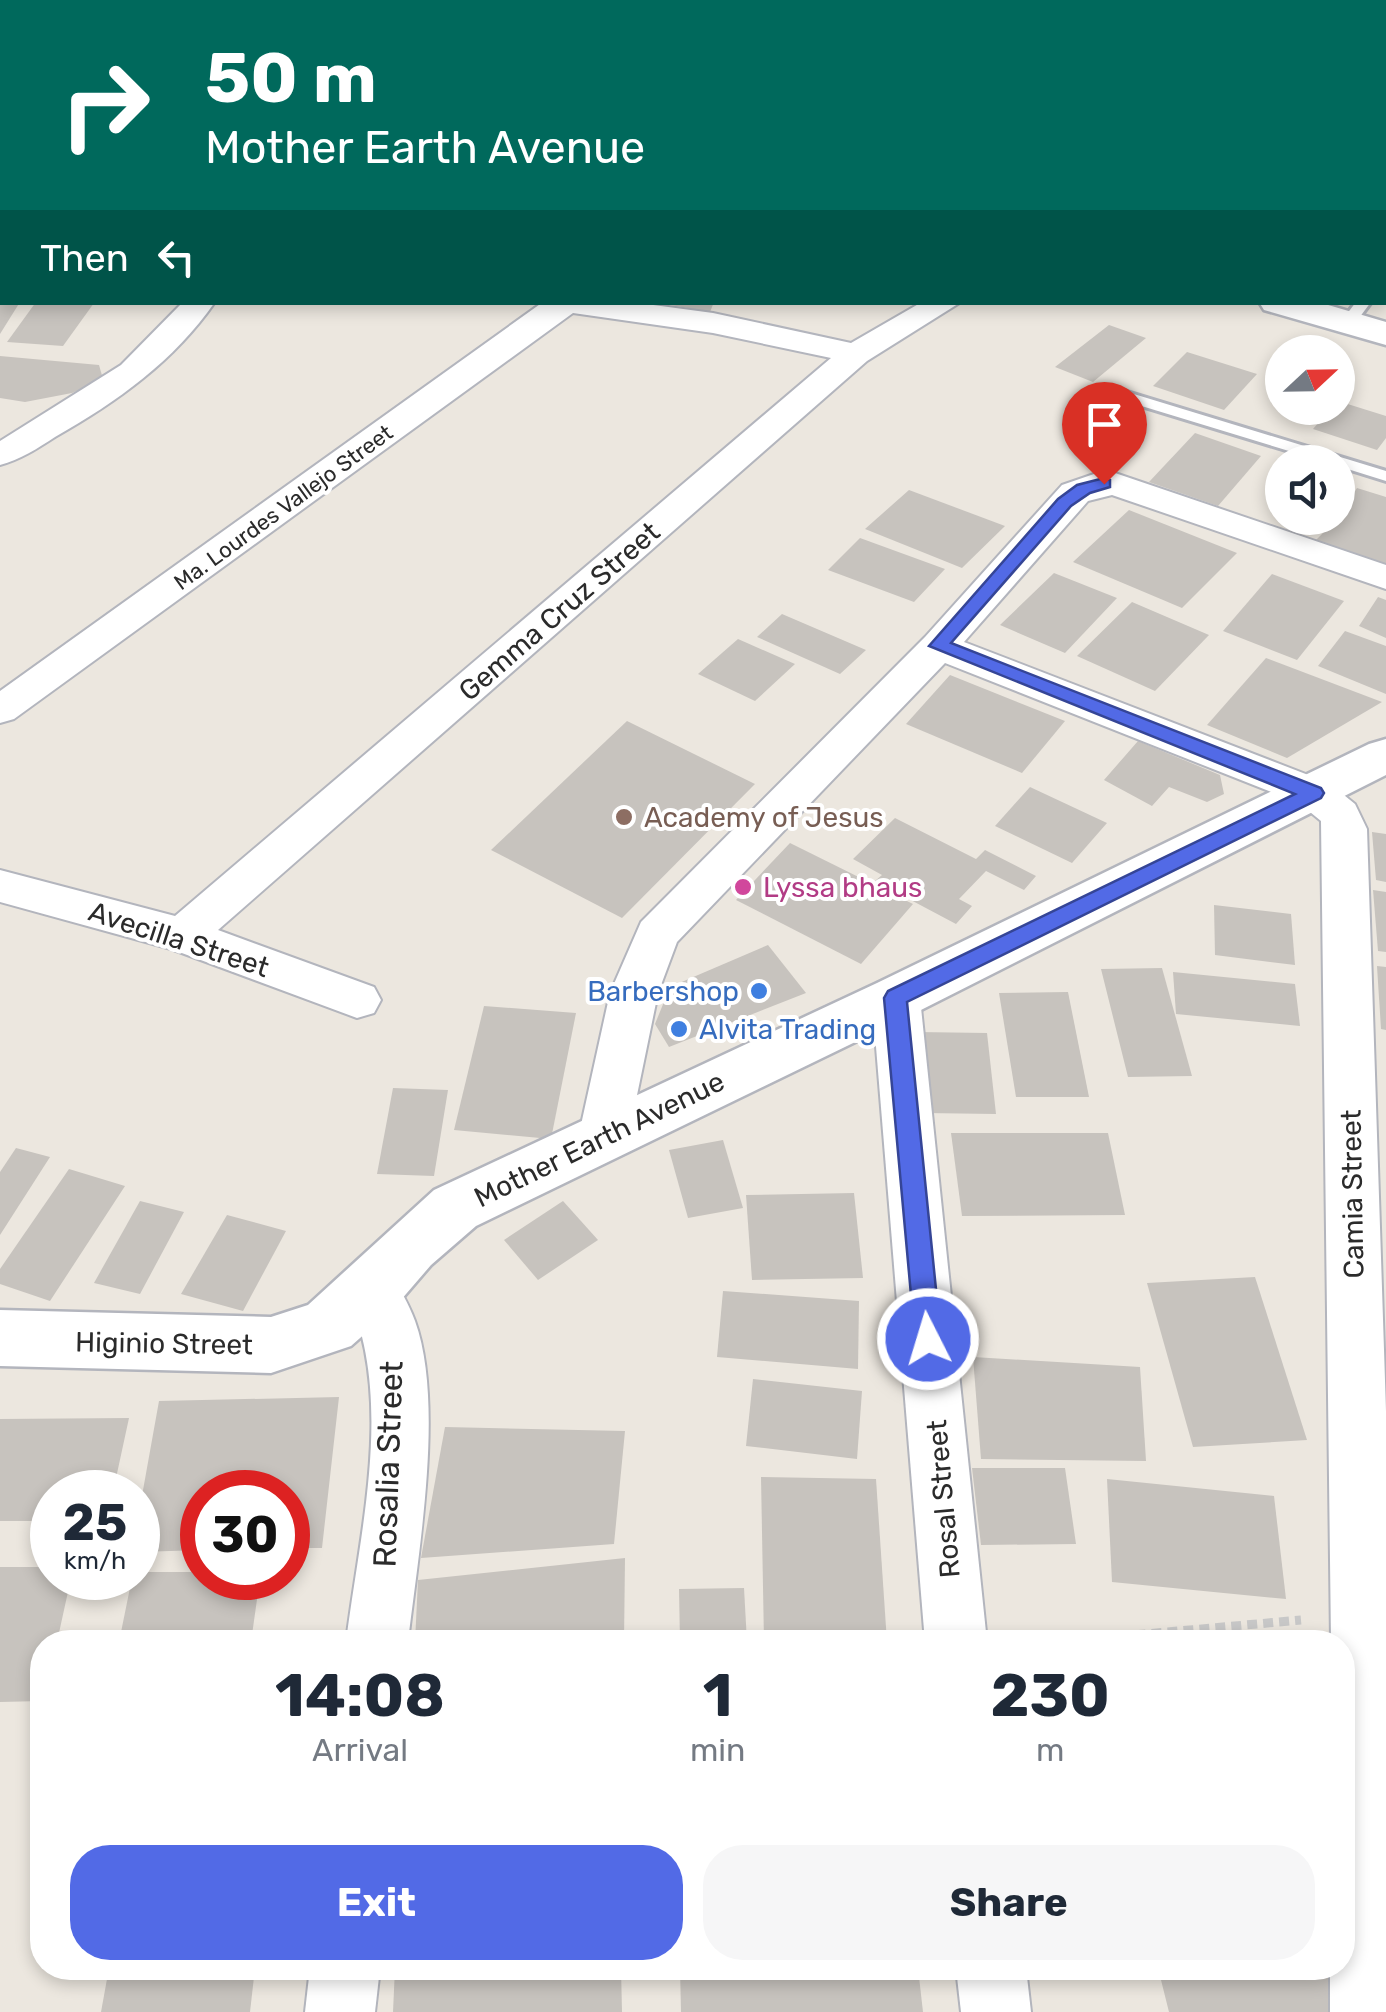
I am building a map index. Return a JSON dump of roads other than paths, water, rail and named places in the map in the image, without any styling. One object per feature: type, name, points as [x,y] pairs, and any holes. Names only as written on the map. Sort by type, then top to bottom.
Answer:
[{"type":"street","points":[[0,455],[140,370],[198,305]]},
{"type":"street","name":"Ma. Lourdes Vallejo Street","points":[[0,710],[563,305]]},
{"type":"street","points":[[581,305],[713,323],[856,354]]},
{"type":"street","name":"Gemma Cruz Street","points":[[183,935],[856,354],[941,305]]},
{"type":"street","points":[[1370,305],[1386,334]]},
{"type":"street","points":[[604,1134],[634,993],[657,934],[939,646],[1064,502],[1084,489],[1104,484],[1386,578]]},
{"type":"street","name":"Camia Street","points":[[939,646],[1314,793],[1340,814],[1345,829],[1362,1615],[1365,2012]]},
{"type":"street","name":"Mother Earth Avenue","points":[[372,1289],[409,1247],[456,1208],[604,1134],[896,998],[1386,755]]},
{"type":"street","name":"Avecilla Street","points":[[0,886],[183,935],[356,1000]]},
{"type":"street","name":"Rosal Street","points":[[896,998],[955,1630]]},
{"type":"street","name":"Higinio Street","points":[[0,1338],[271,1345],[328,1326],[372,1289]]},
{"type":"street","name":"Rosalia Street","points":[[372,1289],[388,1324],[398,1372],[394,1472],[378,1630]]},
{"type":"street","points":[[340,2012],[344,1980]]},
{"type":"street","points":[[992,1980],[996,2012]]},
{"type":"lane","points":[[1118,394],[1386,476]]},
{"type":"place","name":"Academy of Jesus","points":[[624,817]]},
{"type":"place","name":"Lyssa bhaus","points":[[743,887]]},
{"type":"place","name":"Barbershop","points":[[759,991]]},
{"type":"place","name":"Alvita Trading","points":[[679,1029]]}]
